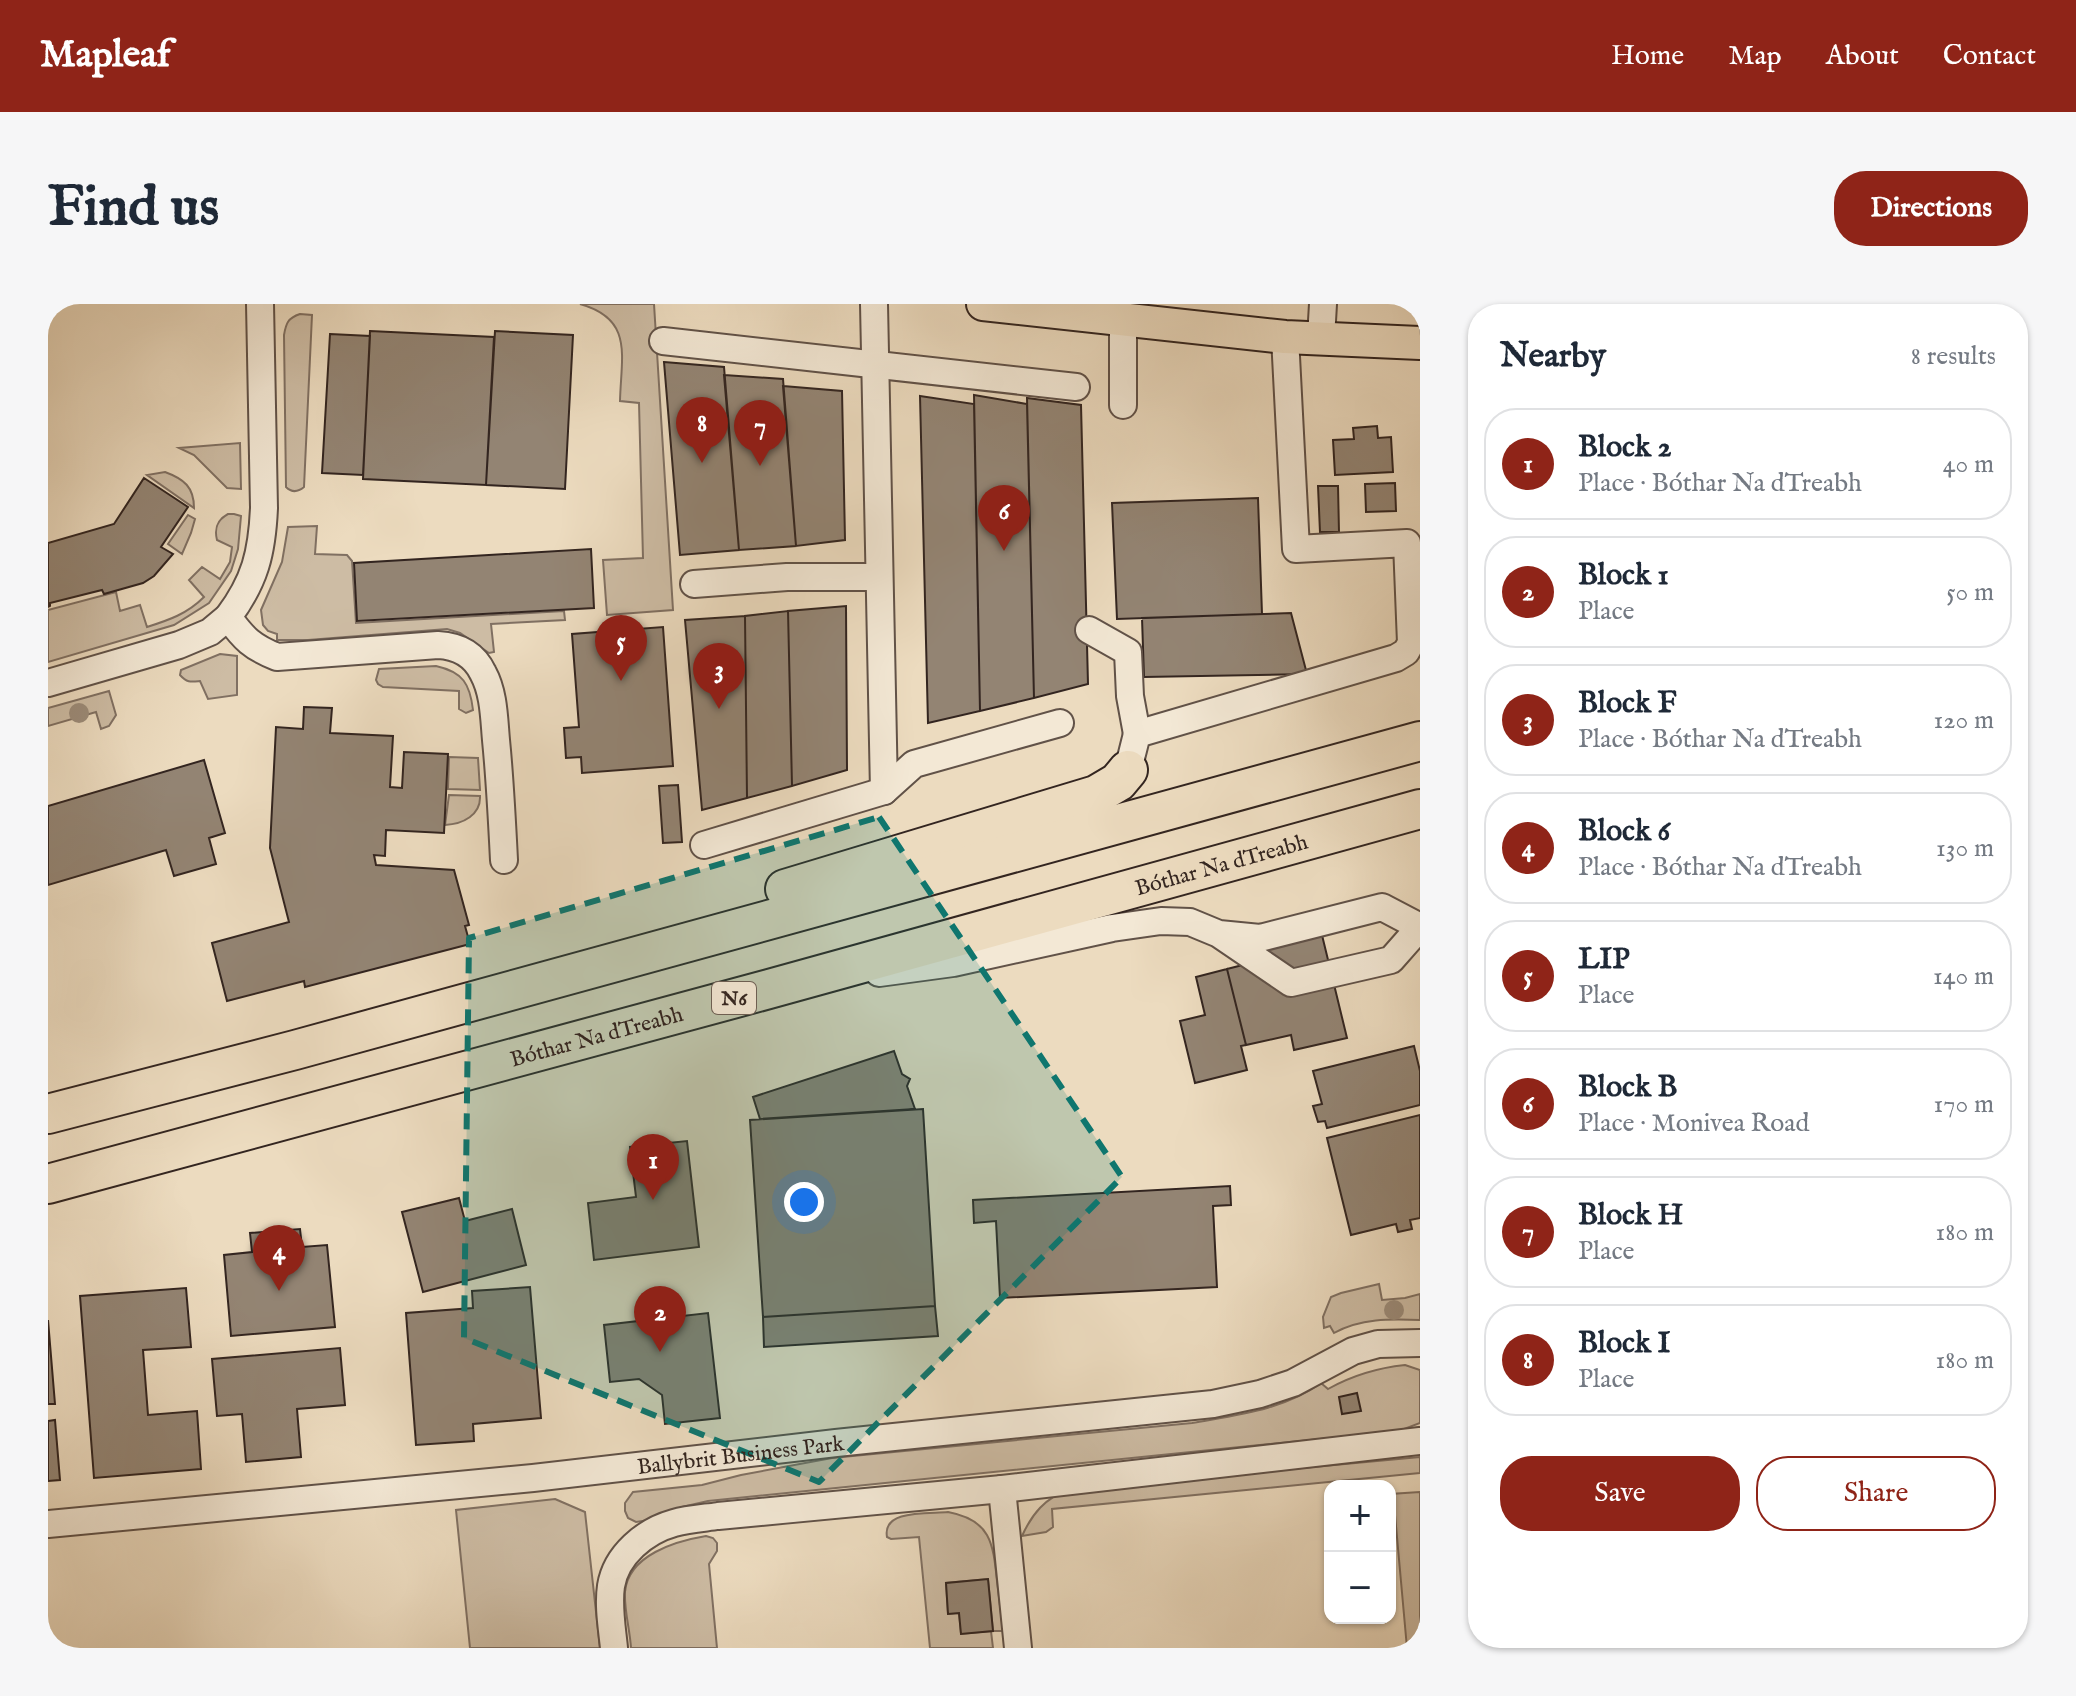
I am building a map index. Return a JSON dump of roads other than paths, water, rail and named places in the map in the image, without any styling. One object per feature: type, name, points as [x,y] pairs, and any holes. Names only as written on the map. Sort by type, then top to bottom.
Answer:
[{"type":"highway","points":[[48,1114],[295,1050],[1420,741]]},
{"type":"highway","points":[[547,980],[792,886],[1096,795],[1118,782],[1128,770]]},
{"type":"highway","name":"Bóthar Na dTreabh","points":[[48,1184],[1420,809]]},
{"type":"main road","points":[[983,304],[1285,337],[1420,343]]},
{"type":"street","points":[[48,683],[179,645],[210,632],[228,617],[244,596],[256,567],[263,535],[260,304]]},
{"type":"street","points":[[874,304],[884,791]]},
{"type":"street","points":[[1321,338],[1323,304]]},
{"type":"street","points":[[1123,320],[1123,405]]},
{"type":"street","points":[[1137,734],[1396,658],[1406,652],[1411,643],[1414,543],[1296,549],[1285,337]]},
{"type":"street","points":[[663,341],[1076,387]]},
{"type":"street","points":[[694,584],[787,577],[879,577]]},
{"type":"street","points":[[228,617],[243,638],[258,650],[277,657],[438,645],[451,646],[471,657],[491,691],[504,860]]},
{"type":"street","points":[[1089,630],[1133,644],[1130,696],[1137,734],[1128,770]]},
{"type":"street","points":[[704,845],[884,791],[914,764],[1060,723]]},
{"type":"street","points":[[769,989],[953,963],[1112,928],[1161,921],[1190,922],[1219,934],[1291,983],[1391,960],[1420,927],[1382,907],[1260,938],[1219,934]]},
{"type":"street","name":"Ballybrit Business Park","points":[[48,1524],[533,1478],[1213,1404],[1293,1383],[1353,1351],[1378,1344],[1420,1343]]},
{"type":"street","points":[[614,1648],[610,1602],[614,1574],[621,1560],[641,1539],[674,1523],[1420,1441]]},
{"type":"street","points":[[1002,1489],[1018,1648]]},
{"type":"place","name":"Block I","points":[[702,463]]},
{"type":"place","name":"Block H","points":[[760,466]]},
{"type":"place","name":"Block B","points":[[1004,551]]},
{"type":"place","name":"LIP","points":[[621,681]]},
{"type":"place","name":"Block F","points":[[719,709]]},
{"type":"place","name":"Block 2","points":[[653,1200]]},
{"type":"place","name":"Block 6","points":[[279,1291]]},
{"type":"place","name":"Block 1","points":[[660,1352]]}]
